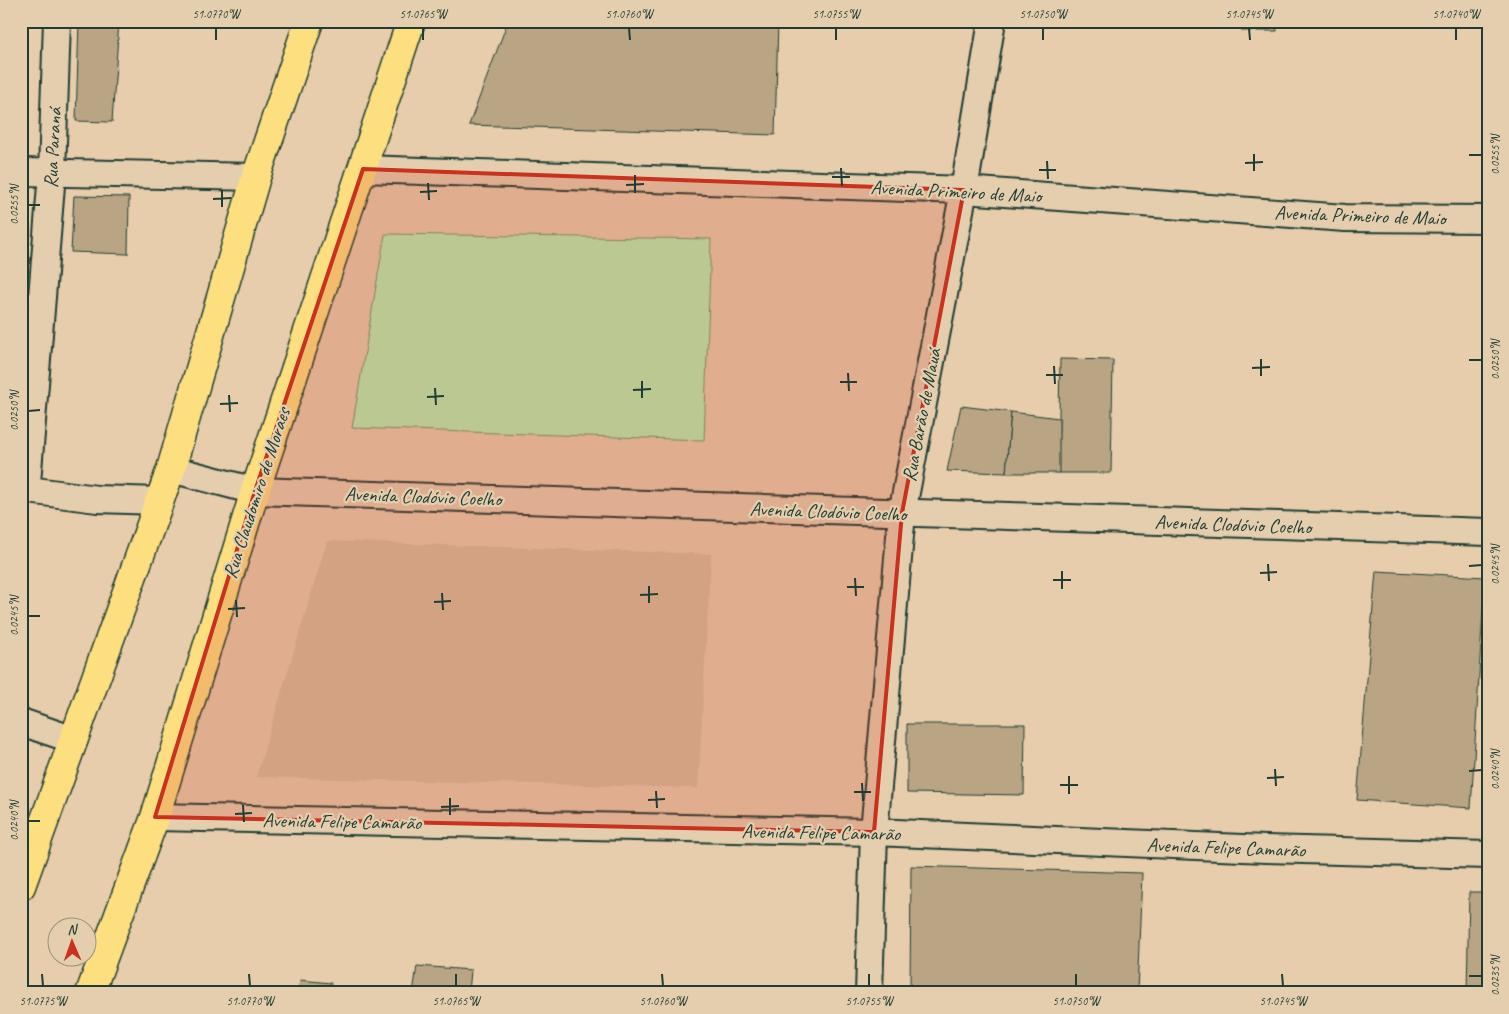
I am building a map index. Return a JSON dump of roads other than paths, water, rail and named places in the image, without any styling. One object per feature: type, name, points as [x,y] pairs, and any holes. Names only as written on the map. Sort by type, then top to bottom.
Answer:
[{"type":"main road","points":[[21,886],[171,469],[256,177],[309,21]]},
{"type":"main road","name":"Rua Claudomiro de Moraes","points":[[90,993],[155,817],[255,491],[411,21]]},
{"type":"street","name":"Rua Paraná","points":[[58,21],[52,173],[27,483],[28,490],[97,499],[159,500]]},
{"type":"street","name":"Rua Barão de Mauá","points":[[869,993],[874,832],[902,513],[964,190],[992,21]]},
{"type":"street","name":"Avenida Primeiro de Maio","points":[[363,169],[964,190],[1345,218],[1488,219]]},
{"type":"street","points":[[21,172],[256,177]]},
{"type":"street","name":"Avenida Clodóvio Coelho","points":[[171,469],[255,491],[1488,532]]},
{"type":"street","points":[[21,722],[74,740]]},
{"type":"street","name":"Avenida Felipe Camarão","points":[[155,817],[874,832],[1266,849],[1488,855]]}]
